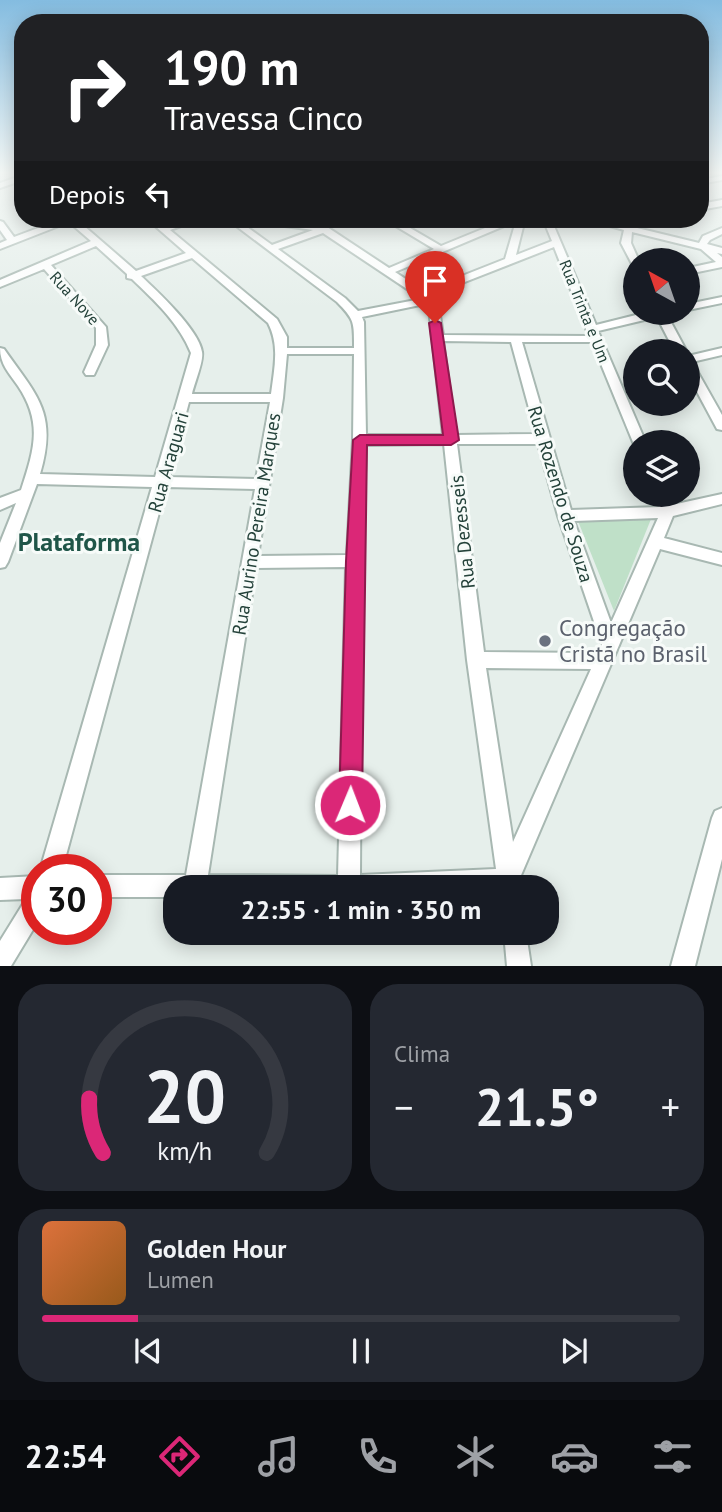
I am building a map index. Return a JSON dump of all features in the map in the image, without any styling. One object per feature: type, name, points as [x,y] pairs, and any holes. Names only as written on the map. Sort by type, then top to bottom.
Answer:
[{"type":"street","points":[[0,224],[12,241]]},
{"type":"street","points":[[0,246],[46,228]]},
{"type":"street","name":"Rua Araguari","points":[[56,854],[197,353],[195,345],[175,317],[80,228]]},
{"type":"street","points":[[243,228],[341,300],[356,315],[360,328],[360,440],[354,561],[349,875]]},
{"type":"street","points":[[312,228],[323,230]]},
{"type":"street","points":[[320,228],[427,298]]},
{"type":"street","points":[[403,228],[440,249]]},
{"type":"street","points":[[387,272],[492,228]]},
{"type":"street","points":[[510,259],[519,228]]},
{"type":"street","name":"Rua Trinta e Um","points":[[551,228],[634,430]]},
{"type":"street","points":[[628,248],[627,228],[704,249],[722,251]]},
{"type":"street","name":"Rua Aurino Pereira Marques","points":[[164,229],[274,321],[281,337],[282,351],[277,398],[197,875]]},
{"type":"street","points":[[271,249],[323,230]]},
{"type":"street","points":[[722,231],[702,241],[704,249],[722,263]]},
{"type":"street","points":[[356,315],[427,298],[510,259],[558,242]]},
{"type":"street","points":[[0,284],[97,243]]},
{"type":"street","points":[[131,276],[194,254]]},
{"type":"street","points":[[700,268],[722,263]]},
{"type":"street","name":"Rua Nove","points":[[45,264],[101,327],[102,345],[90,372]]},
{"type":"street","name":"Rua Dezesseis","points":[[427,298],[434,309],[476,660],[508,875]]},
{"type":"street","points":[[700,305],[722,300]]},
{"type":"street","points":[[436,338],[516,339],[594,334],[623,325]]},
{"type":"street","name":"Rua Rozendo de Souza","points":[[516,339],[565,516],[608,654]]},
{"type":"street","points":[[0,351],[40,416],[41,439],[29,486],[0,562]]},
{"type":"street","points":[[282,351],[359,351]]},
{"type":"street","points":[[700,357],[722,351]]},
{"type":"street","points":[[700,385],[721,420]]},
{"type":"street","points":[[186,398],[277,398]]},
{"type":"street","points":[[360,440],[544,439]]},
{"type":"street","points":[[0,504],[29,486],[163,481],[262,484]]},
{"type":"street","points":[[700,501],[722,499]]},
{"type":"street","points":[[565,516],[634,507]]},
{"type":"street","points":[[512,875],[657,542],[663,507]]},
{"type":"street","points":[[657,542],[722,559]]},
{"type":"street","points":[[250,562],[354,561]]},
{"type":"street","points":[[476,660],[608,654]]},
{"type":"street","points":[[683,966],[722,818]]},
{"type":"street","points":[[112,886],[163,886]]},
{"type":"street","points":[[0,889],[21,888]]},
{"type":"street","points":[[0,963],[21,928]]},
{"type":"street","points":[[516,945],[519,966]]},
{"type":"green space","points":[[651,519],[614,611],[578,521]]},
{"type":"place","name":"Congregação Cristã no Brasil","points":[[545,641]]},
{"type":"district","name":"Plataforma","points":[[79,542]]},
{"type":"route","points":[[350,805],[354,561],[360,440],[451,440],[435,323]]}]
